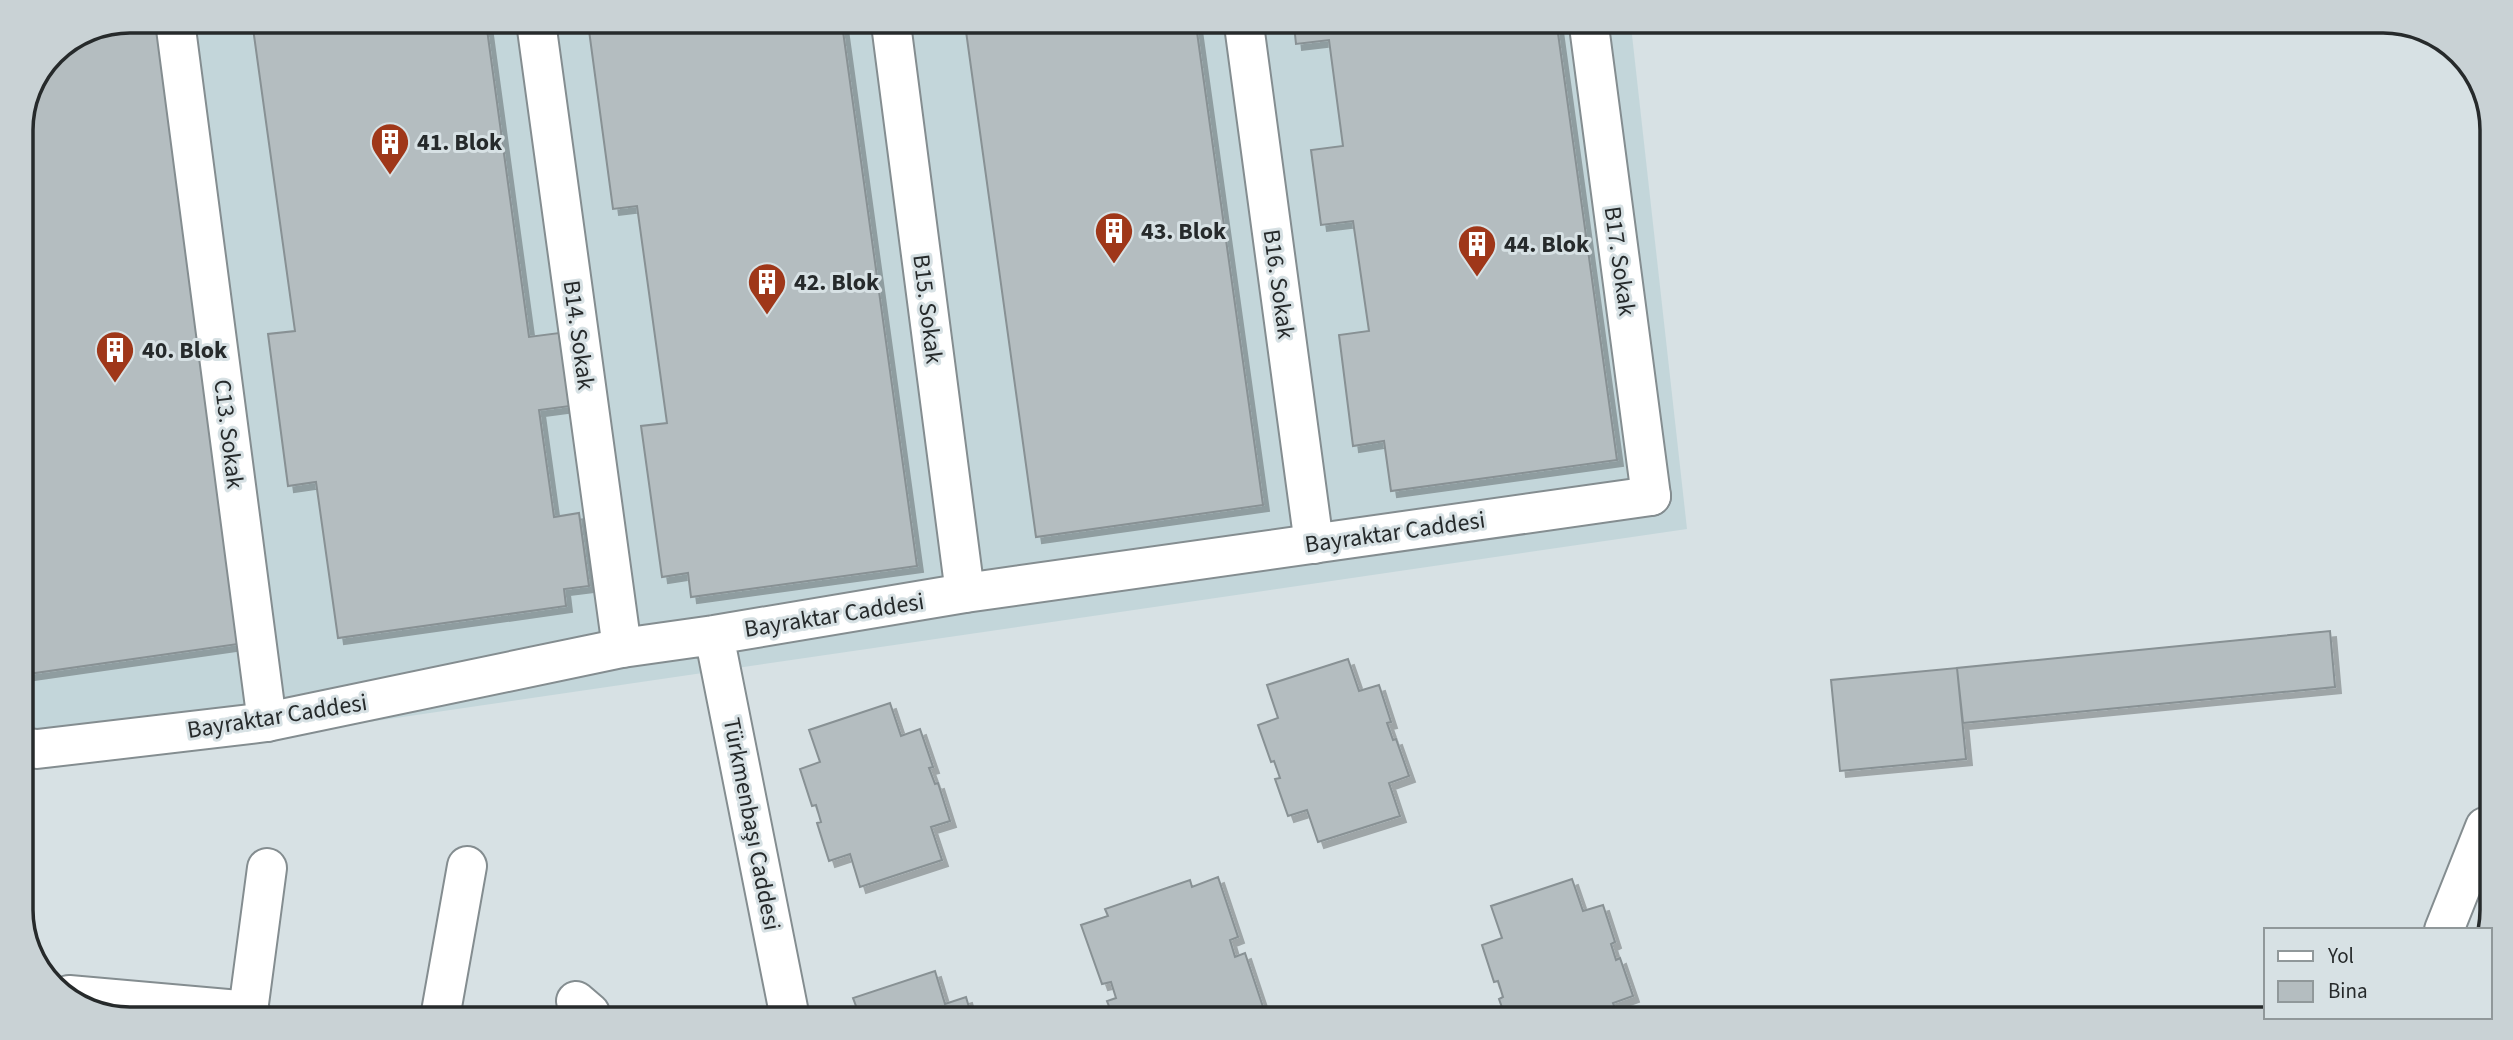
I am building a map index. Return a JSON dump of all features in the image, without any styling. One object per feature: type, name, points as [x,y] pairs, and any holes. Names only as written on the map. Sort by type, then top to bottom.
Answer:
[{"type":"street","name":"C13. Sokak","points":[[177,33],[267,722]]},
{"type":"street","name":"B14. Sokak","points":[[538,33],[622,648]]},
{"type":"street","name":"B15. Sokak","points":[[892,33],[965,593]]},
{"type":"street","name":"B16. Sokak","points":[[1245,33],[1314,544]]},
{"type":"street","name":"B17. Sokak","points":[[1590,33],[1651,496]]},
{"type":"street","name":"Bayraktar Caddesi","points":[[33,748],[267,722],[622,648],[965,593],[1651,496]]},
{"type":"street","name":"Türkmenbaşı Caddesi","points":[[714,635],[788,1007]]},
{"type":"street","points":[[2445,928],[2480,840]]},
{"type":"street","points":[[442,1007],[467,866]]},
{"type":"street","points":[[250,1007],[267,868]]},
{"type":"street","points":[[90,998],[201,1007]]},
{"type":"shaded area","points":[[131,33],[1632,33],[1687,529],[47,769],[33,767],[33,124],[43,88],[53,71],[66,57],[99,38]]},
{"type":"building","name":"40. Blok","points":[[161,33],[245,643],[33,673],[33,124],[43,88],[53,71],[66,57],[82,46],[112,35]]},
{"type":"building","name":"41. Blok","points":[[254,33],[488,33],[529,337],[559,333],[570,406],[539,410],[554,517],[579,513],[589,586],[564,589],[566,606],[338,638],[316,482],[288,486],[268,334],[295,331]]},
{"type":"building","name":"42. Blok","points":[[589,33],[843,33],[917,566],[691,597],[688,573],[662,577],[641,426],[667,423],[637,206],[613,209]]},
{"type":"building","name":"43. Blok","points":[[966,33],[1197,33],[1263,505],[1036,537]]},
{"type":"building","name":"44. Blok","points":[[1295,33],[1558,33],[1617,460],[1391,491],[1384,441],[1353,446],[1339,335],[1369,331],[1353,221],[1321,225],[1311,150],[1343,146],[1329,40],[1296,44]]},
{"type":"building","points":[[2330,631],[2335,687],[1963,723],[1957,668]]},
{"type":"building","points":[[1348,659],[1359,691],[1379,685],[1391,722],[1387,723],[1393,740],[1396,739],[1409,776],[1389,783],[1400,816],[1318,842],[1307,810],[1288,816],[1275,779],[1280,778],[1274,761],[1271,762],[1258,725],[1278,718],[1267,685]]},
{"type":"building","points":[[1957,668],[1966,759],[1840,771],[1831,680]]},
{"type":"building","points":[[890,703],[901,736],[920,729],[933,767],[929,768],[935,784],[938,783],[950,821],[931,827],[942,860],[860,887],[850,854],[829,861],[817,823],[821,822],[816,805],[812,806],[800,769],[820,762],[809,730]]},
{"type":"building","points":[[1218,877],[1238,937],[1230,940],[1235,957],[1245,953],[1263,1007],[1109,1007],[1107,1001],[1116,998],[1111,982],[1102,984],[1081,925],[1108,916],[1105,909],[1190,880],[1192,887]]},
{"type":"building","points":[[1572,879],[1583,911],[1603,905],[1615,942],[1611,944],[1616,960],[1620,958],[1633,996],[1613,1003],[1615,1007],[1502,1007],[1499,999],[1503,997],[1498,981],[1494,982],[1482,945],[1502,938],[1491,906]]},
{"type":"building","points":[[935,971],[945,1004],[966,997],[969,1007],[856,1007],[853,998]]},
{"type":"place","name":"41. Blok","points":[[390,176]]},
{"type":"place","name":"43. Blok","points":[[1114,265]]},
{"type":"place","name":"44. Blok","points":[[1477,278]]},
{"type":"place","name":"42. Blok","points":[[767,316]]},
{"type":"place","name":"40. Blok","points":[[115,384]]}]
